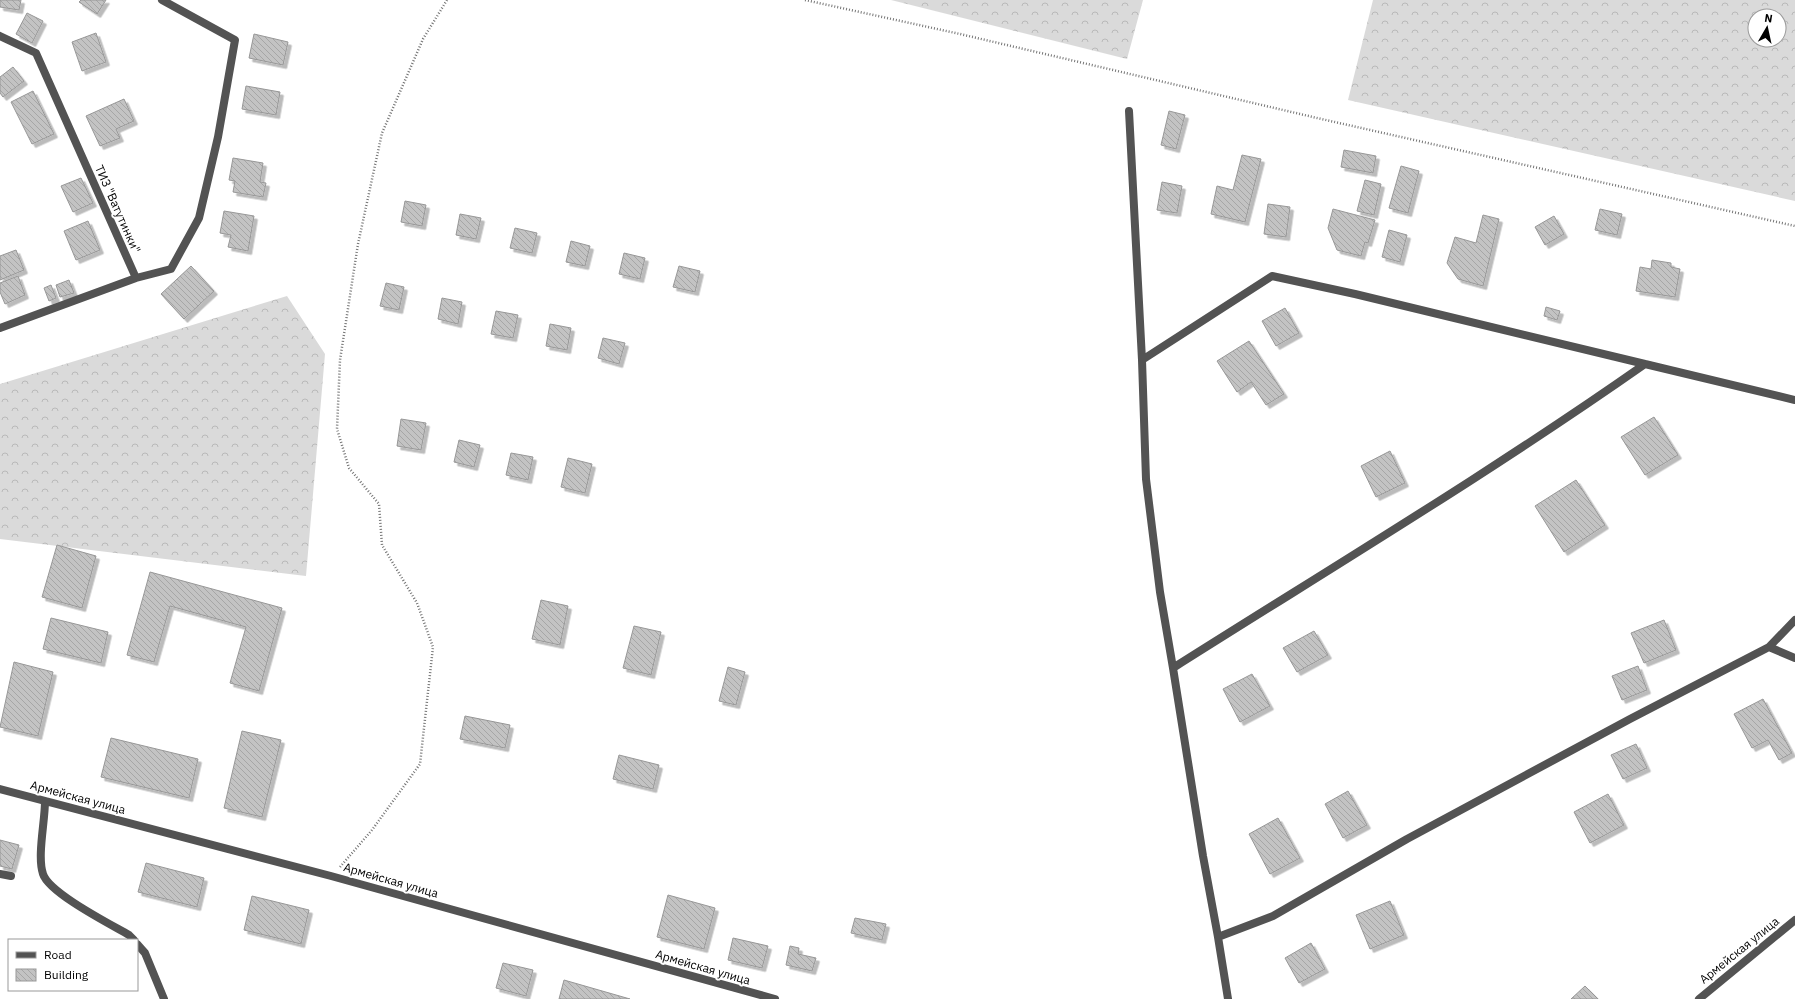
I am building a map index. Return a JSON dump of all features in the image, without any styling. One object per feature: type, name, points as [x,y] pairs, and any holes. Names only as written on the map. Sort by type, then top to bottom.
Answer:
[{"type":"street","points":[[0,328],[136,278],[171,269],[199,218],[218,137],[235,40],[162,0]]},
{"type":"street","name":"ТИЗ \"Ватутинки\"","points":[[0,36],[36,53],[136,278]]},
{"type":"street","points":[[1129,111],[1142,360],[1146,479],[1160,592],[1228,999]]},
{"type":"street","points":[[1142,360],[1272,276],[1355,294],[1795,400]]},
{"type":"street","points":[[1173,668],[1484,473],[1645,364]]},
{"type":"street","points":[[1218,937],[1273,916],[1427,828],[1630,718],[1769,647],[1795,620]]},
{"type":"street","points":[[1769,647],[1795,658]]},
{"type":"street","name":"Армейская улица","points":[[0,789],[331,876],[775,999]]},
{"type":"street","points":[[45,801],[41,852],[43,875],[59,893],[130,935],[133,939]]},
{"type":"street","points":[[0,874],[11,876]]},
{"type":"street","name":"Армейская улица","points":[[1699,999],[1795,920]]},
{"type":"street","points":[[138,945],[145,953],[164,999]]},
{"type":"path","points":[[331,876],[372,830],[420,764],[434,647],[417,603],[382,545],[379,504],[349,468],[337,429],[340,360],[354,267],[382,133],[422,39],[446,0]]},
{"type":"path","points":[[805,0],[960,34],[1795,226]]},
{"type":"green space","points":[[891,0],[1143,0],[1127,59]]},
{"type":"green space","points":[[1373,0],[1795,0],[1795,201],[1348,100]]},
{"type":"green space","points":[[287,296],[325,354],[306,576],[0,539],[0,384]]},
{"type":"building","points":[[0,0],[21,0],[19,10],[0,7]]},
{"type":"building","points":[[81,0],[106,0],[97,14],[79,2]]},
{"type":"building","points":[[27,13],[43,21],[32,43],[16,34]]},
{"type":"building","points":[[96,33],[106,62],[82,71],[72,42]]},
{"type":"building","points":[[254,34],[288,42],[283,65],[249,58]]},
{"type":"building","points":[[13,67],[24,81],[3,97],[0,93],[0,77]]},
{"type":"building","points":[[246,86],[280,92],[276,115],[242,109]]},
{"type":"building","points":[[33,91],[54,134],[32,144],[11,102]]},
{"type":"building","points":[[124,99],[134,121],[116,129],[120,138],[100,146],[86,116]]},
{"type":"building","points":[[1169,111],[1185,115],[1176,149],[1161,145]]},
{"type":"building","points":[[1344,150],[1376,156],[1373,173],[1341,167]]},
{"type":"building","points":[[1242,155],[1261,159],[1245,222],[1211,214],[1217,186],[1233,190]]},
{"type":"building","points":[[233,158],[263,163],[260,182],[266,183],[263,197],[233,192],[235,181],[229,180]]},
{"type":"building","points":[[1401,166],[1419,171],[1408,213],[1389,208]]},
{"type":"building","points":[[81,178],[93,203],[73,212],[61,186]]},
{"type":"building","points":[[1365,180],[1381,184],[1374,215],[1357,211]]},
{"type":"building","points":[[1162,182],[1182,186],[1177,213],[1157,210]]},
{"type":"building","points":[[405,201],[426,205],[422,226],[401,222]]},
{"type":"building","points":[[1268,204],[1290,207],[1286,237],[1264,234]]},
{"type":"building","points":[[1333,209],[1375,220],[1368,243],[1365,242],[1361,256],[1337,250],[1328,228]]},
{"type":"building","points":[[1600,209],[1622,214],[1617,235],[1595,230]]},
{"type":"building","points":[[224,211],[254,216],[248,251],[228,247],[231,235],[220,233]]},
{"type":"building","points":[[460,214],[481,218],[476,239],[456,235]]},
{"type":"building","points":[[1483,215],[1499,219],[1483,286],[1458,279],[1447,263],[1455,237],[1476,243]]},
{"type":"building","points":[[1554,216],[1564,234],[1545,245],[1535,227]]},
{"type":"building","points":[[88,221],[100,250],[76,260],[64,231]]},
{"type":"building","points":[[515,228],[537,233],[532,253],[510,248]]},
{"type":"building","points":[[1389,230],[1407,235],[1400,262],[1382,257]]},
{"type":"building","points":[[571,241],[590,246],[585,266],[566,262]]},
{"type":"building","points":[[16,250],[24,270],[0,280],[0,256]]},
{"type":"building","points":[[624,253],[645,258],[640,279],[619,274]]},
{"type":"building","points":[[1652,260],[1671,263],[1671,267],[1680,269],[1675,297],[1636,291],[1640,267],[1651,269]]},
{"type":"building","points":[[191,266],[214,291],[184,319],[161,294]]},
{"type":"building","points":[[679,266],[700,271],[695,292],[673,287]]},
{"type":"building","points":[[18,276],[25,295],[5,304],[0,292],[0,283]]},
{"type":"building","points":[[69,280],[74,293],[60,297],[56,285]]},
{"type":"building","points":[[386,283],[404,287],[399,310],[380,306]]},
{"type":"building","points":[[51,285],[56,298],[49,301],[44,288]]},
{"type":"building","points":[[442,298],[462,302],[458,324],[438,319]]},
{"type":"building","points":[[1546,307],[1560,311],[1557,320],[1544,316]]},
{"type":"building","points":[[1285,308],[1299,333],[1276,346],[1262,321]]},
{"type":"building","points":[[496,311],[518,315],[513,338],[491,334]]},
{"type":"building","points":[[550,324],[571,328],[567,350],[546,346]]},
{"type":"building","points":[[603,338],[625,343],[619,364],[598,358]]},
{"type":"building","points":[[1249,341],[1284,394],[1266,405],[1251,382],[1237,392],[1217,361]]},
{"type":"building","points":[[1654,417],[1678,455],[1645,475],[1621,437]]},
{"type":"building","points":[[401,419],[426,423],[421,450],[397,446]]},
{"type":"building","points":[[459,440],[480,445],[474,467],[454,462]]},
{"type":"building","points":[[1390,451],[1405,483],[1376,497],[1361,466]]},
{"type":"building","points":[[511,453],[533,457],[528,480],[506,475]]},
{"type":"building","points":[[568,458],[592,464],[585,493],[561,487]]},
{"type":"building","points":[[1576,480],[1605,525],[1564,552],[1535,506]]},
{"type":"building","points":[[57,545],[96,556],[82,608],[42,597]]},
{"type":"building","points":[[150,572],[282,608],[259,691],[230,683],[246,627],[170,606],[154,662],[127,655]]},
{"type":"building","points":[[541,600],[568,606],[560,645],[532,639]]},
{"type":"building","points":[[51,618],[108,632],[101,663],[43,649]]},
{"type":"building","points":[[1664,620],[1676,650],[1644,663],[1631,633]]},
{"type":"building","points":[[634,626],[661,632],[651,675],[623,668]]},
{"type":"building","points":[[1314,631],[1328,655],[1297,672],[1283,648]]},
{"type":"building","points":[[14,662],[53,672],[38,736],[0,727]]},
{"type":"building","points":[[1638,666],[1647,690],[1622,700],[1612,676]]},
{"type":"building","points":[[728,667],[745,672],[736,705],[719,701]]},
{"type":"building","points":[[1252,674],[1270,706],[1240,722],[1223,689]]},
{"type":"building","points":[[1763,699],[1792,753],[1779,760],[1768,740],[1752,748],[1734,714]]},
{"type":"building","points":[[465,716],[510,725],[505,748],[460,739]]},
{"type":"building","points":[[242,731],[281,740],[262,817],[224,808]]},
{"type":"building","points":[[111,738],[198,759],[189,798],[101,777]]},
{"type":"building","points":[[1636,744],[1647,768],[1623,779],[1611,755]]},
{"type":"building","points":[[619,755],[659,765],[653,789],[613,779]]},
{"type":"building","points":[[1348,791],[1367,825],[1343,838],[1325,804]]},
{"type":"building","points":[[1608,794],[1624,825],[1590,843],[1574,812]]},
{"type":"building","points":[[1278,818],[1300,858],[1270,874],[1249,834]]},
{"type":"building","points":[[0,840],[19,845],[12,869],[0,866]]},
{"type":"building","points":[[146,863],[204,878],[197,907],[138,892]]},
{"type":"building","points":[[668,895],[715,908],[704,949],[657,937]]},
{"type":"building","points":[[252,896],[309,910],[301,944],[244,930]]},
{"type":"building","points":[[1390,901],[1404,935],[1370,949],[1356,915]]},
{"type":"building","points":[[855,918],[886,924],[882,940],[851,933]]},
{"type":"building","points":[[733,938],[768,946],[762,968],[728,960]]},
{"type":"building","points":[[1311,943],[1325,969],[1299,983],[1285,958]]},
{"type":"building","points":[[790,946],[799,948],[798,954],[816,958],[812,971],[786,965]]},
{"type":"building","points":[[503,963],[533,970],[526,996],[496,988]]},
{"type":"building","points":[[564,980],[630,999],[559,999]]},
{"type":"building","points":[[1585,986],[1598,999],[1571,999]]}]
